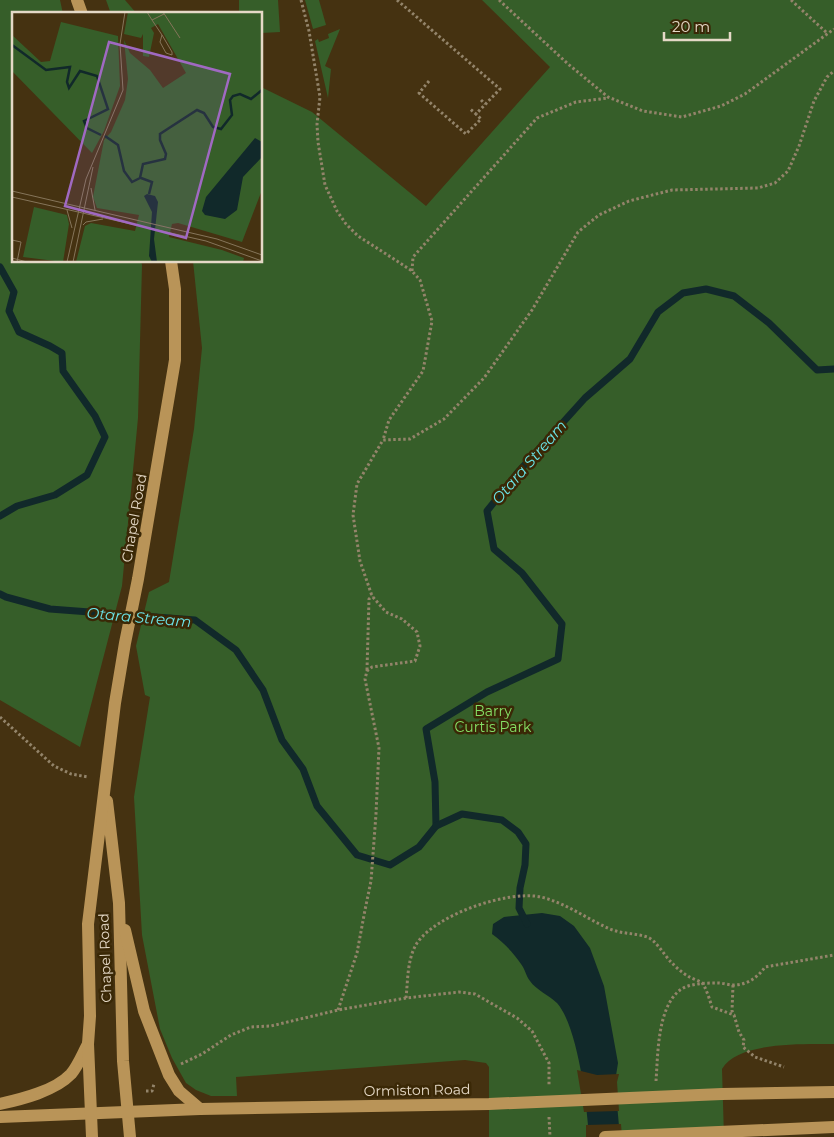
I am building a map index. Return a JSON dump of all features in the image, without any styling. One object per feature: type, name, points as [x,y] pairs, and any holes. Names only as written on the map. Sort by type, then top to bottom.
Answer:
[{"type":"main road","points":[[77,0],[81,12]]},
{"type":"main road","name":"Chapel Road","points":[[92,1137],[88,1044],[90,1016],[88,924],[104,779],[124,643],[138,579],[175,360],[175,289],[171,262]]},
{"type":"main road","name":"Chapel Road","points":[[104,779],[119,903],[123,1061],[130,1137]]},
{"type":"main road","points":[[119,903],[144,1011],[167,1071],[178,1090],[200,1109]]},
{"type":"main road","points":[[0,1104],[30,1096],[51,1087],[71,1074],[88,1044]]},
{"type":"main road","name":"Ormiston Road","points":[[0,1116],[200,1109],[489,1104],[722,1094],[834,1092]]},
{"type":"main road","points":[[605,1137],[834,1127]]},
{"type":"path","points":[[302,0],[320,97],[317,124],[318,142],[325,184],[337,211],[346,224],[358,236],[412,271],[420,280],[432,322],[423,371],[389,420],[382,440],[356,484],[352,515],[360,561],[372,596],[386,612],[402,619],[417,632],[420,646],[415,661],[372,666],[367,671]]},
{"type":"path","points":[[397,0],[500,89],[476,114]]},
{"type":"path","points":[[499,0],[568,64],[608,97],[643,112],[682,117],[721,106],[745,94],[834,28]]},
{"type":"path","points":[[790,0],[827,33]]},
{"type":"path","points":[[382,440],[410,439],[444,419],[484,378],[532,310],[578,232],[599,216],[628,200],[672,190],[758,188],[776,183],[788,171],[799,146],[814,101],[827,77],[834,71]]},
{"type":"path","points":[[430,81],[419,93],[466,134],[481,119],[469,108]]},
{"type":"path","points":[[412,271],[413,257],[538,118],[576,102],[608,97]]},
{"type":"path","points":[[481,100],[485,104]]},
{"type":"path","points":[[338,1010],[357,953],[371,881],[379,748],[365,679],[370,599],[372,596]]},
{"type":"path","points":[[0,717],[54,766],[71,774],[104,779]]},
{"type":"path","points":[[406,998],[409,965],[416,945],[424,935],[455,914],[489,902],[526,895],[542,897],[559,903],[621,933],[649,938],[687,976],[702,984],[712,1007],[734,1015]]},
{"type":"path","points":[[656,1088],[658,1041],[670,1002],[681,990],[694,984],[718,983],[733,985],[750,981],[757,978],[765,967],[834,954]]},
{"type":"path","points":[[733,985],[732,1011],[739,1032],[744,1040],[743,1047],[754,1057],[784,1067]]},
{"type":"path","points":[[178,1065],[202,1054],[231,1035],[251,1026],[271,1026],[338,1010],[406,998],[459,992],[475,994],[517,1018],[532,1031],[548,1063],[549,1091]]},
{"type":"path","points":[[549,1109],[550,1137]]},
{"type":"green space","points":[[0,0],[60,0],[63,12],[12,12],[12,262],[141,262],[138,418],[122,586],[80,747],[0,700]]},
{"type":"green space","points":[[106,0],[125,0],[135,12],[110,12]]},
{"type":"green space","points":[[239,0],[278,0],[280,32],[262,33],[262,12],[239,12]]},
{"type":"green space","points":[[305,0],[319,0],[326,25],[313,29]]},
{"type":"green space","name":"Barry Curtis Park","points":[[482,0],[834,0],[834,1044],[774,1046],[742,1053],[730,1060],[722,1069],[724,1137],[489,1137],[489,1067],[486,1063],[465,1060],[236,1077],[237,1096],[211,1096],[196,1090],[186,1083],[172,1058],[160,1029],[142,935],[134,797],[150,697],[145,695],[136,646],[149,592],[169,582],[194,429],[202,348],[193,262],[262,262],[262,87],[312,112],[426,206],[550,67]]},
{"type":"green space","points":[[340,29],[325,66],[331,69],[328,98],[315,41],[318,39],[319,42],[329,38],[328,34]]},
{"type":"water","points":[[542,913],[560,916],[574,926],[590,948],[604,986],[618,1063],[615,1082],[620,1137],[589,1137],[580,1067],[571,1030],[564,1014],[557,1003],[533,984],[515,956],[492,934],[493,924],[504,917]]},
{"type":"pier","points":[[577,1070],[597,1075],[619,1074],[617,1082],[619,1111],[584,1112]]},
{"type":"pier","points":[[621,1124],[622,1137],[586,1137],[586,1125]]},
{"type":"waterway","name":"Otara Stream","points":[[0,267],[14,292],[9,311],[19,332],[62,353],[63,371],[95,416],[105,437],[87,475],[55,495],[17,506],[0,516]]},
{"type":"waterway","name":"Otara Stream","points":[[0,594],[50,609],[195,620],[236,650],[263,690],[282,740],[303,769],[317,806],[357,855],[390,865],[419,847],[436,826],[435,782],[426,729],[487,692],[558,659],[562,624],[522,573],[494,549],[487,511],[519,471],[585,398],[630,359],[658,312],[683,293],[706,289],[734,296],[769,323],[817,370],[834,369]]},
{"type":"waterway","points":[[436,826],[462,814],[502,820],[518,832],[526,844],[519,908],[527,924]]}]
